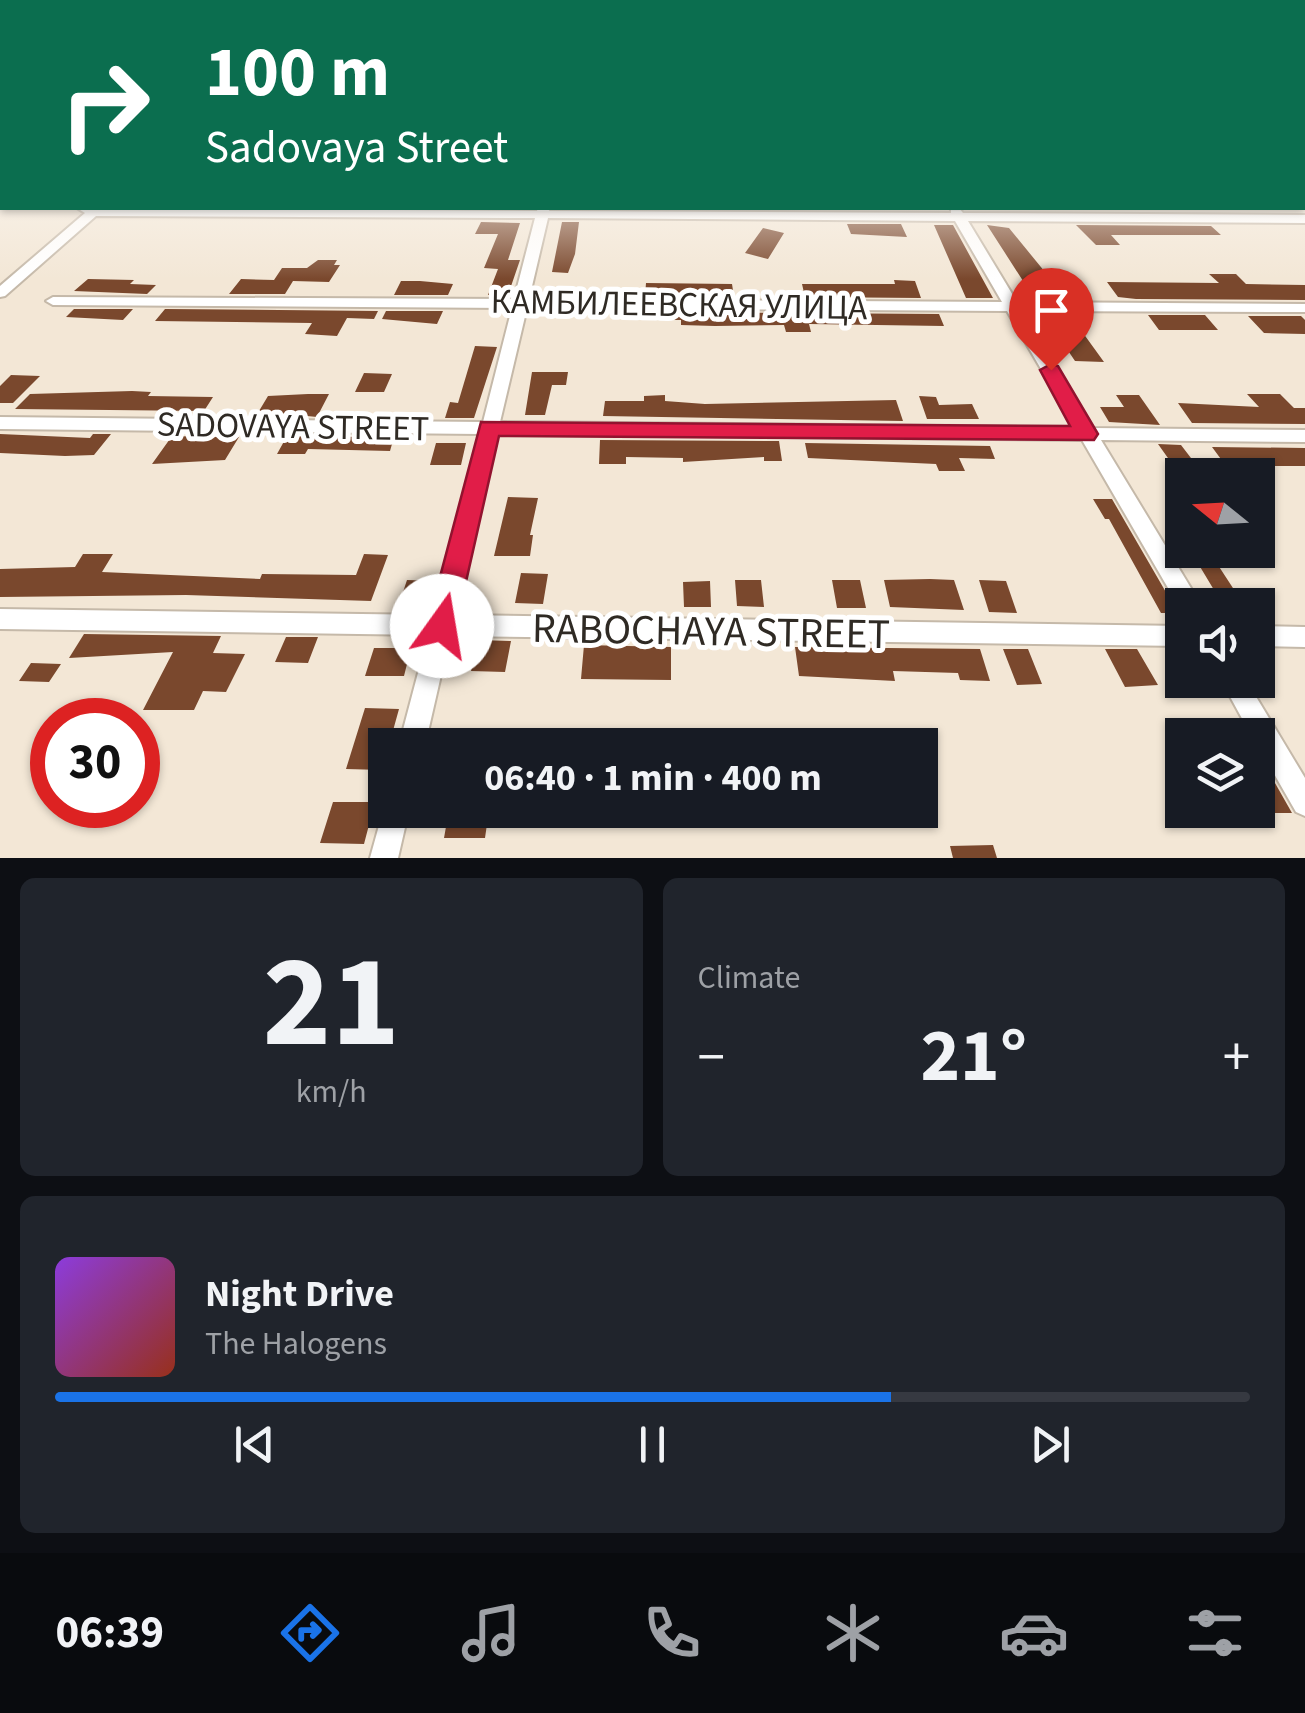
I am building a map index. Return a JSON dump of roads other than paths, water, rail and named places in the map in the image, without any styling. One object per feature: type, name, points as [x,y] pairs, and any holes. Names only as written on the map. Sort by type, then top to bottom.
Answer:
[{"type":"street","points":[[0,293],[88,210],[956,211],[1305,219]]},
{"type":"street","points":[[416,728],[543,211]]},
{"type":"street","points":[[956,211],[1179,588]]},
{"type":"street","name":"КАМБИЛЕЕВСКАЯ УЛИЦА","points":[[53,300],[1305,308]]},
{"type":"street","name":"SADOVAYA STREET","points":[[0,423],[1305,436]]},
{"type":"street","name":"RABOCHAYA STREET","points":[[0,619],[1165,636]]},
{"type":"street","points":[[1275,636],[1305,637]]},
{"type":"street","points":[[1244,698],[1305,803]]},
{"type":"street","points":[[384,858],[392,828]]}]
